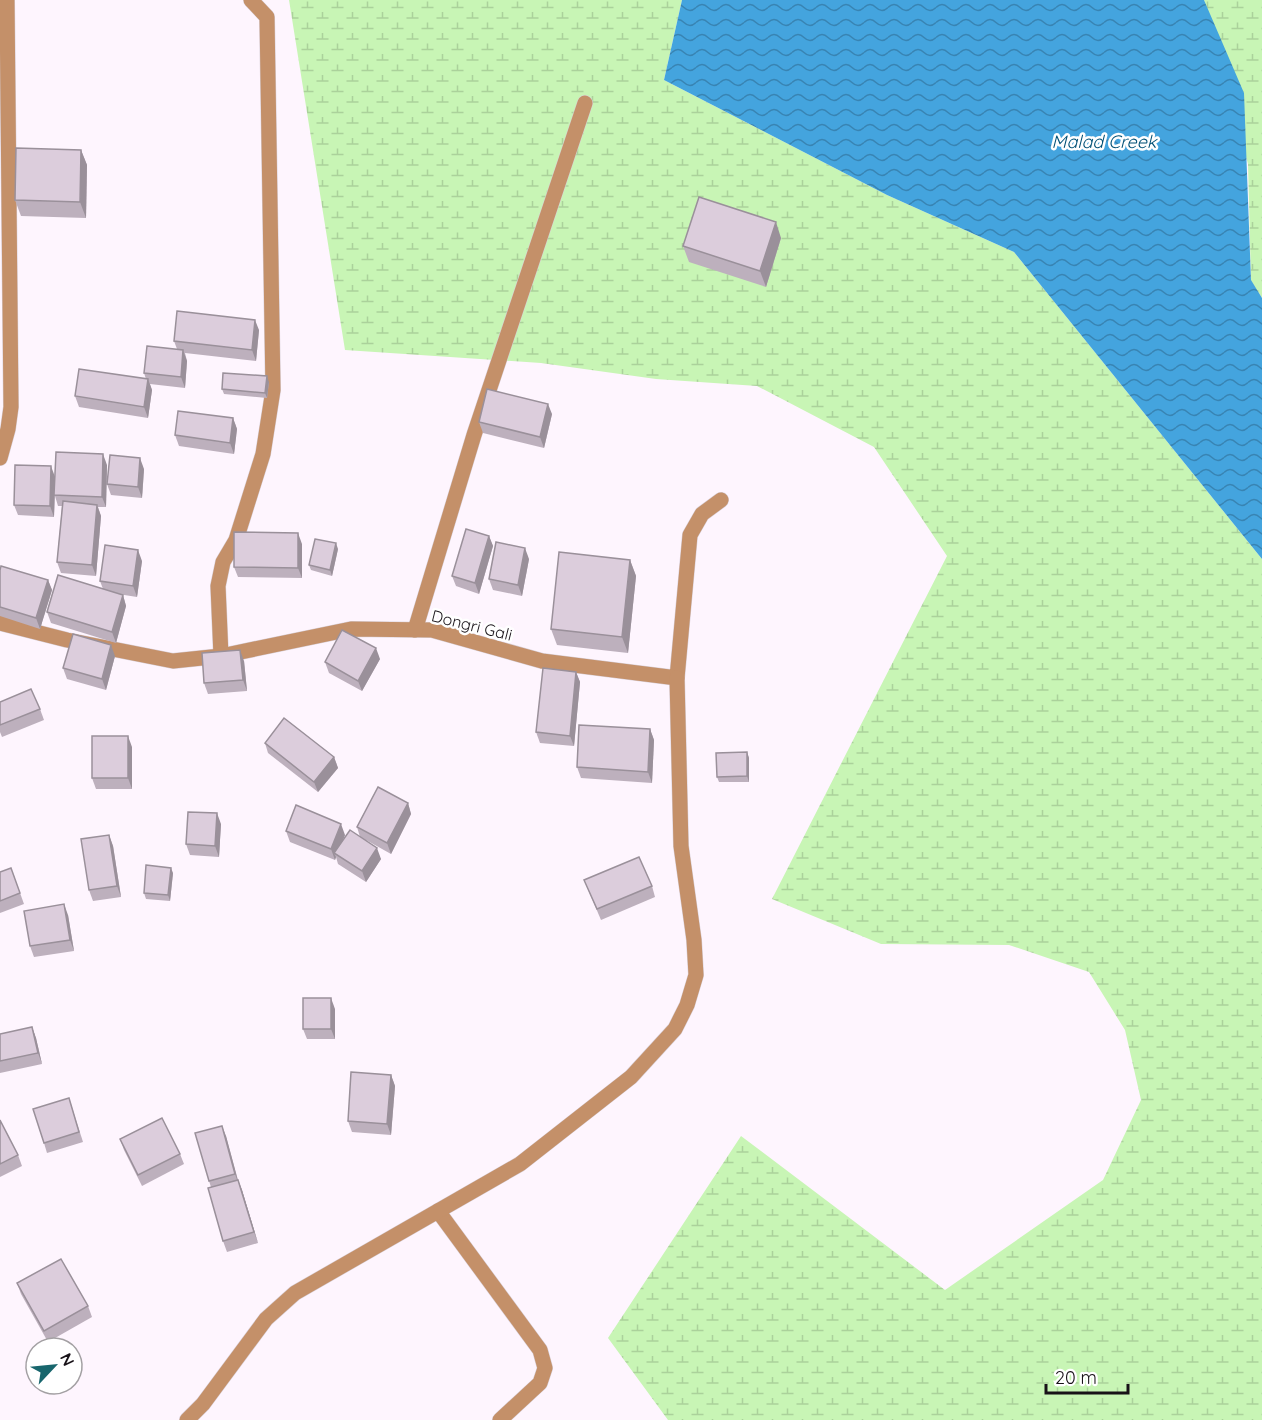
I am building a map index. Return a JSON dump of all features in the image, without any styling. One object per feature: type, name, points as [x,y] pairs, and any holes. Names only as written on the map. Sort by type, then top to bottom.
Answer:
[{"type":"street","points":[[0,458],[11,407],[7,0]]},
{"type":"street","points":[[221,657],[218,586],[223,562],[236,540],[263,454],[273,390],[267,17],[251,0]]},
{"type":"street","points":[[416,630],[474,435],[585,103]]},
{"type":"street","points":[[187,1420],[202,1404],[266,1318],[295,1293],[520,1164],[631,1077],[675,1029],[687,1005],[696,975],[694,940],[681,846],[677,678],[690,535],[702,514],[721,500]]},
{"type":"street","name":"Dongri Gali","points":[[0,623],[67,640],[173,662],[221,657],[351,629],[432,630],[542,661],[677,678]]},
{"type":"street","points":[[438,1211],[540,1350],[545,1368],[540,1383],[500,1420]]},
{"type":"green space","points":[[289,0],[682,0],[664,80],[887,195],[1014,252],[1262,559],[1262,1420],[668,1420],[608,1338],[741,1136],[945,1290],[1103,1180],[1141,1100],[1125,1030],[1089,972],[1009,945],[881,944],[772,899],[947,556],[874,447],[757,386],[656,379],[541,363],[345,350]]},
{"type":"green space","points":[[1204,0],[1262,0],[1262,298],[1251,281],[1248,164]]},
{"type":"water","name":"Malad Creek","points":[[682,0],[1204,0],[1244,93],[1251,280],[1262,298],[1262,559],[1014,252],[887,195],[664,80]]},
{"type":"building","points":[[16,148],[81,150],[80,202],[15,200]]},
{"type":"building","points":[[699,197],[776,222],[760,271],[683,246]]},
{"type":"building","points":[[177,311],[255,320],[252,350],[174,341]]},
{"type":"building","points":[[147,346],[183,350],[181,377],[144,373]]},
{"type":"building","points":[[79,369],[148,379],[144,407],[75,396]]},
{"type":"building","points":[[223,373],[267,376],[265,393],[222,389]]},
{"type":"building","points":[[487,389],[548,404],[540,437],[479,422]]},
{"type":"building","points":[[178,411],[233,418],[230,443],[175,435]]},
{"type":"building","points":[[56,452],[103,454],[102,497],[54,495]]},
{"type":"building","points":[[110,455],[140,458],[138,487],[107,484]]},
{"type":"building","points":[[15,465],[51,466],[50,506],[14,505]]},
{"type":"building","points":[[63,501],[97,505],[92,565],[57,562]]},
{"type":"building","points":[[466,529],[489,536],[475,583],[452,576]]},
{"type":"building","points":[[234,532],[298,533],[298,568],[234,567]]},
{"type":"building","points":[[315,539],[336,543],[330,570],[309,565]]},
{"type":"building","points":[[496,542],[525,548],[518,585],[489,579]]},
{"type":"building","points":[[105,545],[138,550],[133,586],[100,581]]},
{"type":"building","points":[[559,552],[630,560],[622,637],[551,629]]},
{"type":"building","points":[[1,566],[48,580],[36,618],[0,607]]},
{"type":"building","points":[[58,575],[123,595],[112,632],[47,612]]},
{"type":"building","points":[[342,630],[376,648],[358,681],[325,662]]},
{"type":"building","points":[[73,634],[111,645],[102,679],[63,668]]},
{"type":"building","points":[[240,650],[243,680],[204,683],[202,653]]},
{"type":"building","points":[[543,668],[576,672],[570,736],[536,732]]},
{"type":"building","points":[[31,689],[40,709],[0,725],[0,702]]},
{"type":"building","points":[[284,718],[334,757],[314,782],[265,743]]},
{"type":"building","points":[[579,725],[650,729],[648,772],[577,767]]},
{"type":"building","points":[[92,736],[128,736],[128,778],[92,778]]},
{"type":"building","points":[[747,752],[747,776],[717,777],[716,753]]},
{"type":"building","points":[[378,787],[408,803],[387,843],[357,827]]},
{"type":"building","points":[[296,805],[341,824],[331,849],[286,831]]},
{"type":"building","points":[[188,812],[217,813],[215,846],[186,844]]},
{"type":"building","points":[[350,830],[377,848],[362,871],[334,853]]},
{"type":"building","points":[[109,835],[117,886],[89,890],[81,839]]},
{"type":"building","points":[[639,857],[652,886],[597,909],[584,880]]},
{"type":"building","points":[[146,865],[171,868],[168,895],[144,893]]},
{"type":"building","points":[[11,868],[20,893],[0,901],[0,872]]},
{"type":"building","points":[[64,904],[70,940],[30,946],[24,911]]},
{"type":"building","points":[[303,998],[331,998],[331,1029],[303,1029]]},
{"type":"building","points":[[32,1027],[38,1053],[0,1061],[0,1034]]},
{"type":"building","points":[[351,1072],[391,1075],[387,1124],[348,1121]]},
{"type":"building","points":[[69,1098],[79,1132],[44,1143],[33,1109]]},
{"type":"building","points":[[162,1118],[180,1154],[138,1175],[120,1139]]},
{"type":"building","points":[[0,1120],[18,1155],[0,1164]]},
{"type":"building","points":[[222,1126],[235,1174],[209,1181],[195,1133]]},
{"type":"building","points":[[238,1180],[254,1232],[223,1241],[208,1188]]},
{"type":"building","points":[[61,1259],[88,1306],[44,1331],[17,1283]]}]
